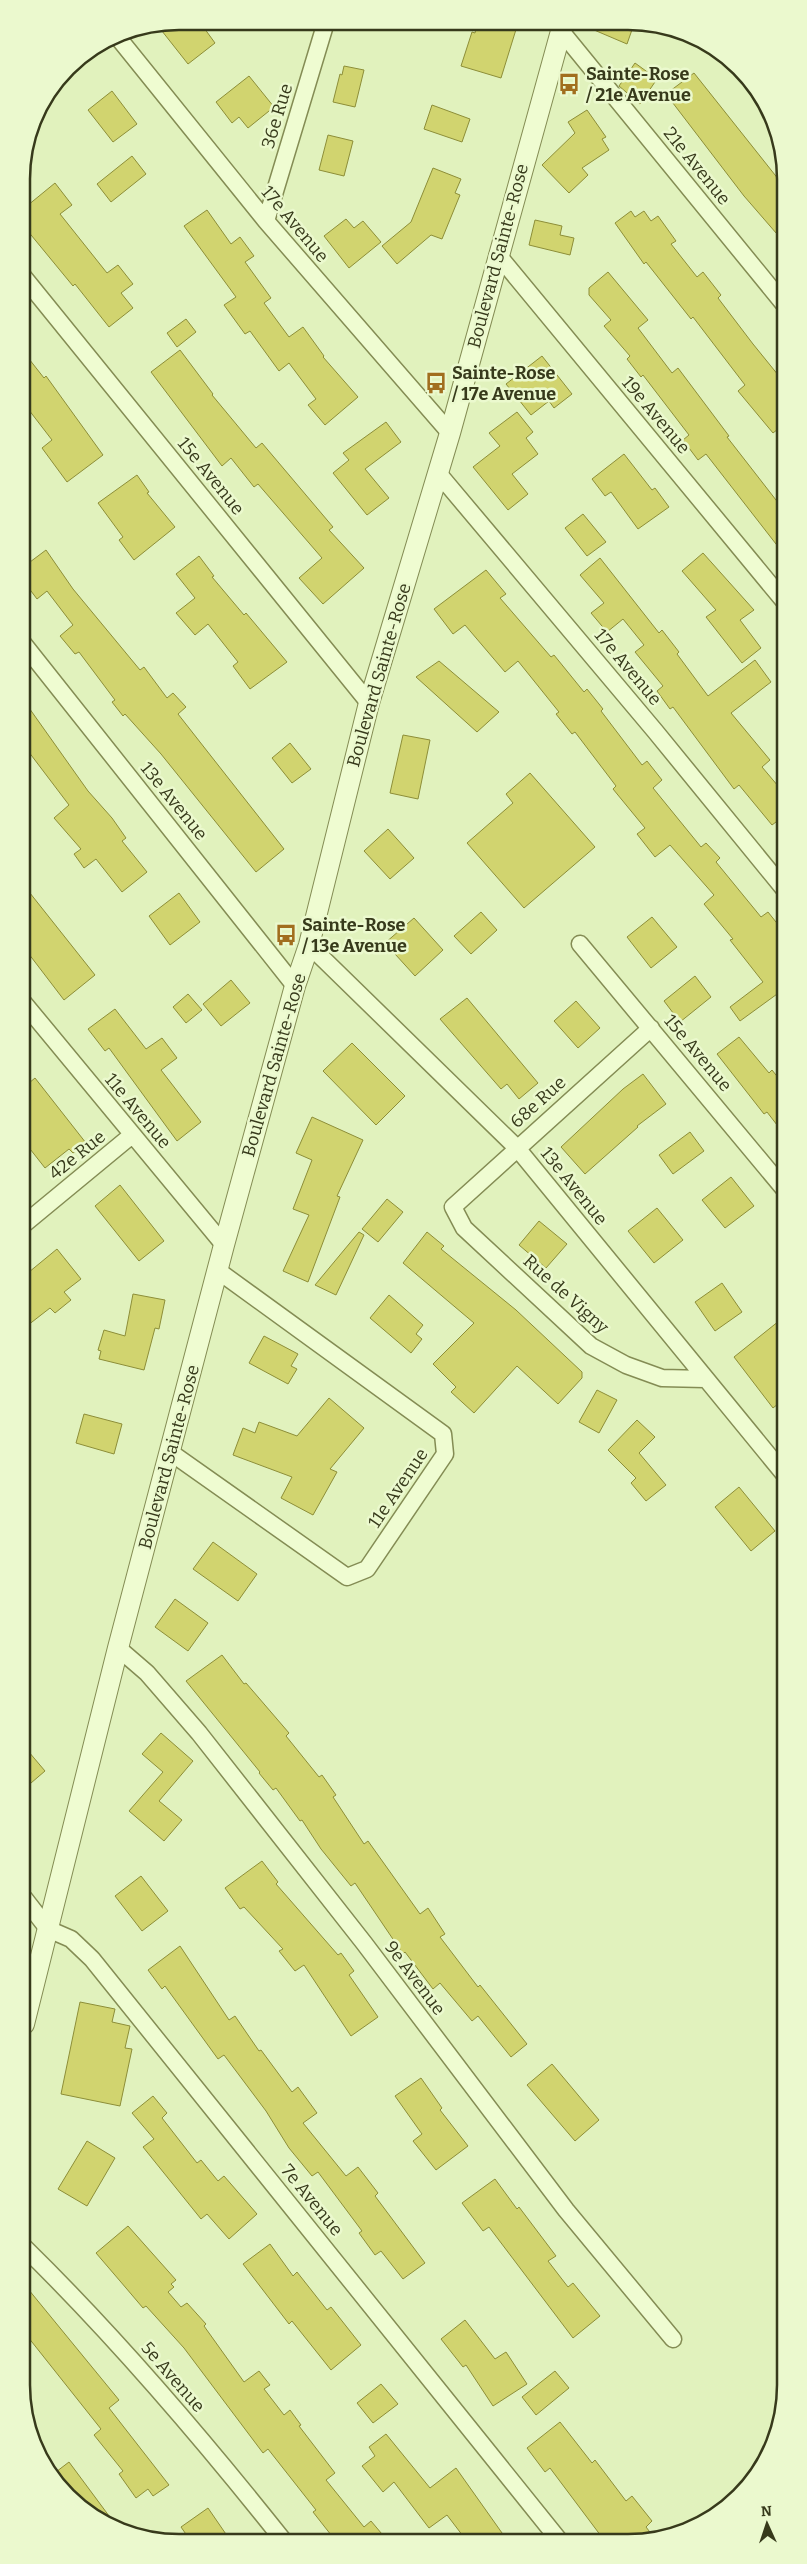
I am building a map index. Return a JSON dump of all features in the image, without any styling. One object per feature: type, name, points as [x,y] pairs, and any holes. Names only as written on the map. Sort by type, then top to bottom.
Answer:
[{"type":"street","name":"36e Rue","points":[[266,221],[324,30]]},
{"type":"street","name":"Boulevard Sainte-Rose","points":[[30,2000],[53,1900],[118,1648],[224,1245],[309,945],[369,703],[450,433],[561,30]]},
{"type":"street","name":"21e Avenue","points":[[564,30],[777,296]]},
{"type":"street","name":"17e Avenue","points":[[121,41],[266,221],[450,433]]},
{"type":"street","name":"19e Avenue","points":[[498,255],[777,593]]},
{"type":"street","name":"15e Avenue","points":[[30,285],[369,703]]},
{"type":"street","name":"17e Avenue","points":[[438,473],[655,731],[777,880]]},
{"type":"street","name":"13e Avenue","points":[[30,652],[296,986]]},
{"type":"street","name":"15e Avenue","points":[[580,944],[777,1181]]},
{"type":"street","name":"13e Avenue","points":[[309,945],[517,1148],[777,1466]]},
{"type":"street","name":"11e Avenue","points":[[30,1012],[224,1245]]},
{"type":"street","name":"68e Rue","points":[[453,1207],[651,1028]]},
{"type":"street","name":"42e Rue","points":[[30,1219],[132,1135]]},
{"type":"street","name":"Rue de Vigny","points":[[453,1207],[464,1228],[591,1346],[626,1365],[662,1378],[705,1379]]},
{"type":"street","name":"11e Avenue","points":[[170,1452],[347,1577],[367,1569],[445,1454],[443,1434],[218,1270]]},
{"type":"street","name":"9e Avenue","points":[[118,1648],[147,1673],[199,1733],[364,1943],[566,2210],[673,2339]]},
{"type":"street","name":"7e Avenue","points":[[30,1906],[48,1928],[72,1939],[92,1959],[554,2534]]},
{"type":"street","name":"5e Avenue","points":[[30,2253],[87,2309],[234,2478],[278,2534]]},
{"type":"building","points":[[206,30],[215,43],[188,64],[162,31]]},
{"type":"building","points":[[476,30],[516,30],[501,78],[461,66],[472,32],[475,33]]},
{"type":"building","points":[[594,30],[632,30],[627,44]]},
{"type":"building","points":[[635,63],[657,79],[640,104],[619,86]]},
{"type":"building","points":[[344,66],[364,70],[355,107],[333,102]]},
{"type":"building","points":[[694,73],[777,177],[777,234],[744,196],[666,94]]},
{"type":"building","points":[[249,76],[274,107],[248,128],[239,117],[232,123],[216,102]]},
{"type":"building","points":[[112,91],[137,124],[113,142],[88,110]]},
{"type":"building","points":[[432,105],[470,119],[462,142],[424,129]]},
{"type":"building","points":[[587,110],[606,137],[602,139],[609,150],[582,168],[588,175],[569,193],[542,165],[575,133],[568,122]]},
{"type":"building","points":[[328,135],[353,141],[344,176],[319,170]]},
{"type":"building","points":[[132,156],[146,174],[111,202],[97,184]]},
{"type":"building","points":[[433,168],[461,179],[455,193],[460,195],[442,239],[431,235],[397,264],[382,246],[411,222]]},
{"type":"building","points":[[55,183],[72,205],[60,214],[107,273],[118,265],[133,284],[121,293],[133,308],[109,327],[75,284],[73,286],[30,234],[30,203]]},
{"type":"building","points":[[207,210],[231,244],[240,237],[254,256],[245,262],[271,298],[264,303],[289,337],[303,327],[323,357],[358,397],[325,425],[308,405],[316,399],[289,363],[279,371],[250,331],[245,334],[224,305],[236,297],[184,226]]},
{"type":"building","points":[[631,211],[635,217],[644,211],[651,221],[658,216],[676,241],[671,244],[697,277],[703,272],[721,295],[718,298],[777,374],[777,430],[773,433],[738,391],[745,385],[693,317],[691,319],[646,262],[644,264],[615,223]]},
{"type":"building","points":[[346,219],[354,228],[363,221],[381,242],[349,268],[324,236]]},
{"type":"building","points":[[535,220],[562,226],[560,235],[574,238],[570,255],[529,245]]},
{"type":"building","points":[[608,272],[648,320],[638,328],[672,373],[678,368],[729,436],[727,437],[777,501],[777,545],[706,454],[698,460],[683,440],[689,435],[643,375],[641,377],[627,359],[630,356],[604,326],[611,320],[589,295],[589,288]]},
{"type":"building","points":[[186,319],[196,332],[177,347],[167,333]]},
{"type":"building","points":[[180,350],[212,395],[256,448],[262,443],[333,527],[329,530],[364,568],[323,604],[299,578],[322,558],[258,484],[254,487],[231,458],[222,466],[151,372]]},
{"type":"building","points":[[542,356],[572,394],[554,408],[549,401],[531,415],[506,384]]},
{"type":"building","points":[[30,360],[44,378],[46,376],[103,455],[67,482],[42,448],[52,440],[30,411]]},
{"type":"building","points":[[517,412],[533,432],[526,438],[538,454],[512,474],[528,494],[508,510],[473,467],[500,446],[489,433]]},
{"type":"building","points":[[386,422],[401,442],[365,469],[389,498],[367,515],[333,473],[349,460],[343,453]]},
{"type":"building","points":[[624,454],[652,490],[655,488],[669,507],[638,529],[611,492],[605,496],[592,479]]},
{"type":"building","points":[[137,475],[149,492],[147,493],[175,527],[134,560],[119,540],[123,537],[98,503]]},
{"type":"building","points":[[583,514],[606,542],[587,556],[565,528]]},
{"type":"building","points":[[46,550],[73,589],[140,670],[144,667],[167,698],[173,693],[186,707],[178,714],[284,849],[256,872],[161,754],[125,714],[123,716],[112,702],[115,700],[79,652],[75,654],[60,636],[73,625],[47,591],[37,599],[30,590],[30,562]]},
{"type":"building","points":[[703,553],[754,610],[740,620],[761,648],[742,663],[706,617],[716,610],[682,571]]},
{"type":"building","points":[[199,556],[214,576],[212,577],[244,615],[246,613],[287,662],[250,689],[233,666],[238,662],[208,624],[195,635],[176,613],[195,598],[176,574]]},
{"type":"building","points":[[600,558],[659,633],[662,630],[708,696],[755,660],[771,682],[731,713],[770,760],[762,767],[777,785],[777,821],[772,825],[739,785],[734,789],[673,707],[670,709],[657,691],[663,686],[635,652],[644,645],[623,619],[607,632],[591,613],[604,603],[580,575]]},
{"type":"building","points":[[486,570],[506,594],[500,598],[551,657],[554,655],[584,692],[587,689],[603,709],[601,711],[642,765],[647,761],[662,780],[653,788],[701,847],[706,843],[720,858],[716,862],[761,917],[768,912],[777,923],[777,994],[740,1021],[730,1007],[763,982],[730,940],[733,939],[704,904],[714,895],[670,845],[655,857],[637,834],[645,828],[613,789],[616,786],[575,732],[572,734],[556,714],[559,712],[518,661],[505,672],[465,625],[453,634],[434,609]]},
{"type":"building","points":[[439,661],[499,712],[477,732],[416,677]]},
{"type":"building","points":[[30,709],[88,791],[112,818],[126,838],[122,841],[147,872],[122,892],[96,859],[84,868],[74,854],[81,849],[54,818],[69,805],[30,754]]},
{"type":"building","points":[[403,735],[430,740],[418,799],[390,793]]},
{"type":"building","points":[[290,743],[311,769],[292,783],[272,758]]},
{"type":"building","points":[[530,773],[595,847],[524,908],[467,843],[513,803],[506,794]]},
{"type":"building","points":[[388,829],[414,858],[390,879],[364,851]]},
{"type":"building","points":[[30,893],[95,975],[64,1000],[30,955]]},
{"type":"building","points":[[179,893],[200,922],[170,945],[149,916]]},
{"type":"building","points":[[481,912],[497,930],[471,954],[454,936]]},
{"type":"building","points":[[652,917],[677,947],[651,968],[627,937]]},
{"type":"building","points":[[414,918],[443,950],[415,976],[385,943]]},
{"type":"building","points":[[695,976],[711,997],[680,1022],[664,1001]]},
{"type":"building","points":[[231,980],[250,1003],[221,1026],[203,1004]]},
{"type":"building","points":[[188,994],[202,1010],[186,1023],[173,1007]]},
{"type":"building","points":[[467,998],[538,1083],[519,1099],[507,1084],[501,1089],[440,1019]]},
{"type":"building","points":[[576,1001],[600,1028],[578,1048],[554,1021]]},
{"type":"building","points":[[115,1009],[146,1049],[162,1038],[177,1058],[161,1070],[201,1122],[177,1141],[109,1048],[105,1051],[88,1029]]},
{"type":"building","points":[[739,1037],[769,1073],[772,1070],[777,1076],[777,1125],[767,1112],[764,1114],[717,1054]]},
{"type":"building","points":[[352,1043],[405,1096],[376,1125],[323,1071]]},
{"type":"building","points":[[643,1074],[666,1104],[637,1126],[585,1174],[561,1147],[623,1089]]},
{"type":"building","points":[[35,1078],[86,1143],[73,1153],[69,1149],[45,1168],[30,1149],[30,1082]]},
{"type":"building","points":[[312,1117],[363,1140],[337,1196],[340,1197],[308,1282],[283,1271],[309,1215],[293,1209],[312,1160],[296,1153]]},
{"type":"building","points":[[690,1132],[704,1151],[673,1174],[659,1155]]},
{"type":"building","points":[[731,1177],[754,1206],[725,1228],[702,1200]]},
{"type":"building","points":[[120,1185],[164,1241],[139,1261],[95,1206]]},
{"type":"building","points":[[387,1199],[403,1212],[378,1242],[362,1229]]},
{"type":"building","points":[[657,1208],[683,1240],[654,1263],[628,1231]]},
{"type":"building","points":[[539,1221],[567,1244],[546,1268],[519,1245]]},
{"type":"building","points":[[359,1232],[364,1235],[336,1295],[315,1285]]},
{"type":"building","points":[[427,1232],[444,1246],[441,1249],[516,1310],[582,1372],[582,1378],[558,1404],[517,1366],[474,1413],[451,1392],[456,1387],[433,1364],[474,1323],[403,1263]]},
{"type":"building","points":[[57,1249],[81,1279],[64,1292],[71,1300],[55,1313],[50,1308],[30,1324],[30,1271]]},
{"type":"building","points":[[722,1283],[742,1312],[715,1331],[695,1302]]},
{"type":"building","points":[[133,1294],[165,1300],[159,1329],[155,1328],[144,1370],[99,1359],[101,1351],[98,1350],[104,1330],[125,1336]]},
{"type":"building","points":[[389,1295],[423,1325],[416,1334],[422,1339],[411,1353],[370,1318]]},
{"type":"building","points":[[777,1323],[777,1405],[773,1408],[734,1357]]},
{"type":"building","points":[[264,1336],[298,1354],[291,1366],[297,1369],[288,1384],[249,1363]]},
{"type":"building","points":[[597,1390],[617,1400],[599,1433],[579,1422]]},
{"type":"building","points":[[329,1398],[364,1428],[330,1469],[337,1472],[313,1515],[281,1498],[292,1477],[233,1455],[243,1428],[255,1433],[259,1422],[297,1436]]},
{"type":"building","points":[[84,1414],[122,1424],[114,1454],[76,1443]]},
{"type":"building","points":[[637,1420],[655,1437],[639,1453],[666,1485],[646,1501],[631,1483],[636,1478],[608,1450]]},
{"type":"building","points":[[739,1487],[775,1531],[751,1551],[715,1507]]},
{"type":"building","points":[[213,1542],[257,1574],[238,1601],[193,1569]]},
{"type":"building","points":[[175,1599],[208,1623],[188,1651],[155,1627]]},
{"type":"building","points":[[222,1655],[244,1684],[246,1683],[289,1733],[286,1736],[319,1777],[322,1775],[336,1795],[333,1797],[364,1844],[368,1841],[420,1914],[428,1908],[445,1934],[440,1937],[478,1987],[480,1985],[527,2044],[511,2057],[478,2016],[472,2021],[440,1983],[433,1989],[405,1952],[403,1954],[355,1883],[351,1886],[321,1849],[302,1820],[300,1821],[276,1788],[273,1790],[186,1681]]},
{"type":"building","points":[[161,1733],[193,1761],[159,1801],[182,1820],[164,1841],[129,1811],[163,1772],[142,1754]]},
{"type":"building","points":[[30,1753],[45,1771],[30,1784]]},
{"type":"building","points":[[262,1861],[278,1882],[276,1884],[338,1955],[341,1953],[354,1971],[349,1975],[378,2017],[351,2036],[304,1965],[295,1971],[279,1951],[283,1949],[244,1907],[240,1909],[225,1888]]},
{"type":"building","points":[[141,1876],[168,1911],[142,1931],[115,1896]]},
{"type":"building","points":[[180,1946],[229,2020],[235,2016],[259,2051],[261,2050],[292,2092],[298,2087],[317,2113],[303,2123],[346,2176],[358,2167],[378,2193],[375,2196],[425,2263],[403,2279],[381,2251],[375,2255],[359,2233],[362,2231],[318,2172],[312,2176],[289,2148],[266,2111],[224,2055],[218,2059],[165,1986],[162,1989],[148,1970]]},
{"type":"building","points":[[80,2002],[115,2009],[112,2022],[130,2026],[125,2048],[132,2049],[120,2106],[61,2094]]},
{"type":"building","points":[[552,2064],[599,2120],[575,2141],[527,2085]]},
{"type":"building","points":[[421,2078],[442,2108],[440,2110],[468,2146],[436,2170],[413,2141],[422,2134],[395,2096]]},
{"type":"building","points":[[153,2096],[167,2113],[162,2118],[197,2163],[201,2160],[218,2181],[224,2176],[257,2214],[229,2239],[207,2214],[201,2219],[143,2147],[154,2139],[132,2113]]},
{"type":"building","points":[[87,2141],[115,2158],[87,2206],[58,2189]]},
{"type":"building","points":[[495,2179],[556,2256],[548,2261],[568,2287],[573,2283],[600,2316],[573,2338],[489,2227],[483,2231],[462,2203]]},
{"type":"building","points":[[128,2226],[176,2280],[171,2284],[174,2287],[168,2292],[181,2307],[187,2303],[206,2324],[204,2326],[244,2382],[259,2371],[270,2385],[264,2389],[284,2415],[290,2410],[301,2425],[299,2426],[335,2473],[326,2480],[364,2527],[371,2521],[382,2534],[330,2534],[313,2512],[316,2510],[268,2449],[263,2453],[184,2348],[146,2306],[143,2308],[96,2253]]},
{"type":"building","points":[[270,2244],[293,2276],[297,2272],[327,2310],[331,2307],[361,2345],[331,2370],[292,2321],[289,2324],[243,2264]]},
{"type":"building","points":[[30,2291],[119,2400],[109,2408],[169,2485],[153,2496],[148,2489],[136,2498],[119,2474],[123,2471],[94,2435],[101,2429],[30,2340]]},
{"type":"building","points":[[465,2320],[495,2359],[506,2352],[527,2384],[493,2406],[466,2365],[463,2367],[441,2339]]},
{"type":"building","points":[[555,2371],[569,2388],[536,2415],[522,2397]]},
{"type":"building","points":[[381,2384],[398,2404],[373,2423],[357,2403]]},
{"type":"building","points":[[560,2422],[592,2463],[595,2460],[626,2501],[632,2496],[652,2521],[646,2527],[650,2532],[600,2534],[550,2468],[545,2472],[527,2448]]},
{"type":"building","points":[[386,2434],[430,2488],[456,2468],[503,2534],[461,2534],[447,2515],[429,2528],[394,2482],[383,2492],[362,2466],[375,2456],[369,2447]]},
{"type":"building","points":[[69,2462],[109,2516],[88,2503],[58,2471]]},
{"type":"building","points":[[208,2508],[226,2534],[186,2534],[181,2527]]},
{"type":"place","name":"Sainte-Rose / 21e Avenue","points":[[569,84]]},
{"type":"place","name":"Sainte-Rose / 17e Avenue","points":[[436,383]]},
{"type":"place","name":"Sainte-Rose / 13e Avenue","points":[[286,935]]}]
